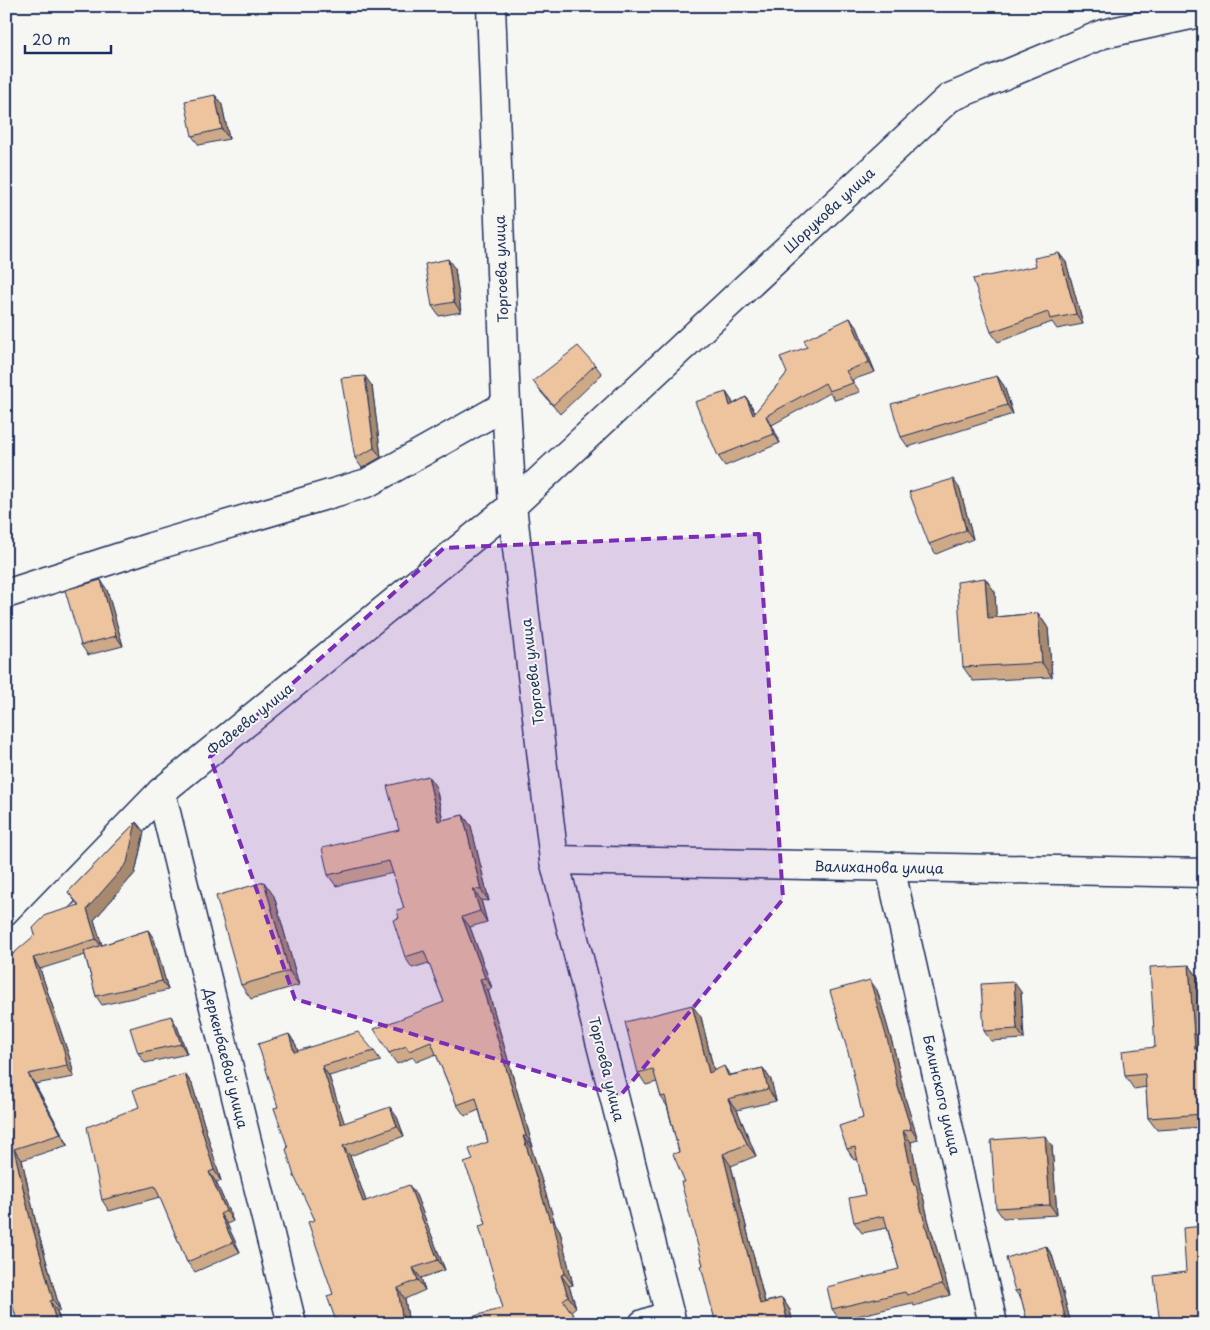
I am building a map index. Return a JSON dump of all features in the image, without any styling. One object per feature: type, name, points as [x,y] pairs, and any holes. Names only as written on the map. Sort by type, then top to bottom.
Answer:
[{"type":"street","name":"Торгоева улица","points":[[491,6],[506,405],[512,506],[554,860],[671,1320]]},
{"type":"street","name":"Шорукова улица","points":[[512,506],[949,98],[1103,34],[1204,12]]},
{"type":"street","points":[[6,594],[151,546],[367,483],[506,405]]},
{"type":"street","name":"Фадеева улица","points":[[6,952],[161,792],[512,506]]},
{"type":"street","name":"Деркенбаевой улица","points":[[161,792],[292,1324]]},
{"type":"street","name":"Валиханова улица","points":[[554,860],[1204,873]]},
{"type":"street","name":"Белинского улица","points":[[890,867],[993,1324]]},
{"type":"street","points":[[643,1324],[671,1320]]},
{"type":"highlighted area","points":[[759,534],[783,899],[620,1096],[295,999],[210,757],[444,548]]},
{"type":"building","points":[[215,95],[222,129],[192,136],[185,101]]},
{"type":"building","points":[[1059,253],[1076,314],[1050,319],[1048,312],[991,332],[973,279],[1036,266],[1034,258]]},
{"type":"building","points":[[448,259],[454,302],[432,306],[425,264]]},
{"type":"building","points":[[850,318],[869,362],[846,371],[853,383],[829,391],[825,383],[766,416],[774,434],[718,456],[695,402],[726,392],[730,406],[746,397],[753,415],[787,373],[780,357],[807,347],[804,340]]},
{"type":"building","points":[[578,346],[595,365],[553,405],[533,381]]},
{"type":"building","points":[[365,376],[374,448],[355,458],[341,378]]},
{"type":"building","points":[[997,376],[1007,405],[901,437],[891,404]]},
{"type":"building","points":[[953,479],[966,530],[929,544],[909,492]]},
{"type":"building","points":[[985,578],[988,618],[1038,613],[1042,663],[963,667],[957,582]]},
{"type":"building","points":[[101,580],[116,636],[81,645],[65,590]]},
{"type":"building","points":[[428,776],[438,821],[463,815],[481,890],[473,889],[480,911],[462,917],[485,978],[480,979],[526,1136],[523,1136],[550,1221],[553,1220],[565,1274],[561,1275],[568,1296],[563,1300],[574,1316],[551,1324],[458,1324],[457,1321],[503,1308],[479,1226],[486,1224],[474,1186],[464,1163],[473,1160],[469,1149],[488,1142],[476,1098],[457,1105],[431,1042],[409,1051],[406,1046],[389,1053],[374,1029],[444,1002],[424,951],[405,957],[393,920],[399,918],[397,910],[404,908],[389,861],[328,875],[322,848],[399,830],[387,786]]},
{"type":"building","points":[[136,822],[127,863],[87,909],[96,939],[33,958],[64,1051],[67,1066],[28,1074],[61,1134],[14,1149],[30,1218],[53,1300],[50,1301],[57,1324],[18,1324],[6,1286],[6,960],[35,935],[33,928],[46,915],[79,905],[68,892]]},
{"type":"building","points":[[264,882],[289,971],[241,985],[216,896]]},
{"type":"building","points":[[148,930],[162,981],[96,996],[84,951]]},
{"type":"building","points":[[1189,965],[1195,1049],[1204,1048],[1204,1114],[1148,1118],[1145,1074],[1125,1076],[1122,1051],[1155,1047],[1150,967]]},
{"type":"building","points":[[870,980],[911,1129],[903,1131],[914,1185],[916,1185],[942,1284],[907,1295],[905,1292],[832,1309],[827,1287],[899,1269],[884,1216],[854,1222],[849,1198],[865,1195],[855,1147],[847,1149],[839,1126],[863,1118],[850,1059],[830,991]]},
{"type":"building","points":[[1014,982],[1017,1029],[984,1031],[981,984]]},
{"type":"building","points":[[692,1005],[709,1073],[724,1066],[728,1076],[763,1068],[768,1089],[728,1099],[747,1144],[723,1154],[760,1304],[782,1298],[788,1324],[716,1324],[681,1182],[685,1182],[673,1154],[679,1152],[665,1096],[661,1097],[653,1069],[638,1073],[625,1022]]},
{"type":"building","points":[[171,1016],[181,1044],[138,1053],[130,1028]]},
{"type":"building","points":[[358,1032],[374,1051],[322,1066],[341,1124],[390,1107],[397,1126],[343,1146],[363,1202],[409,1185],[438,1260],[413,1268],[418,1280],[398,1288],[402,1317],[397,1319],[398,1324],[337,1324],[327,1296],[333,1294],[308,1222],[315,1220],[294,1176],[286,1149],[288,1148],[274,1108],[278,1107],[258,1044],[289,1034],[294,1052]]},
{"type":"building","points":[[185,1074],[214,1170],[209,1172],[226,1211],[220,1214],[233,1242],[187,1262],[155,1186],[102,1200],[87,1127],[139,1107],[133,1090]]},
{"type":"building","points":[[1045,1136],[1050,1205],[996,1208],[991,1140]]},
{"type":"building","points":[[1204,1226],[1204,1324],[1160,1324],[1154,1276],[1186,1272],[1183,1228]]},
{"type":"building","points":[[1046,1246],[1067,1324],[1028,1324],[1019,1290],[1015,1291],[1006,1258]]}]
